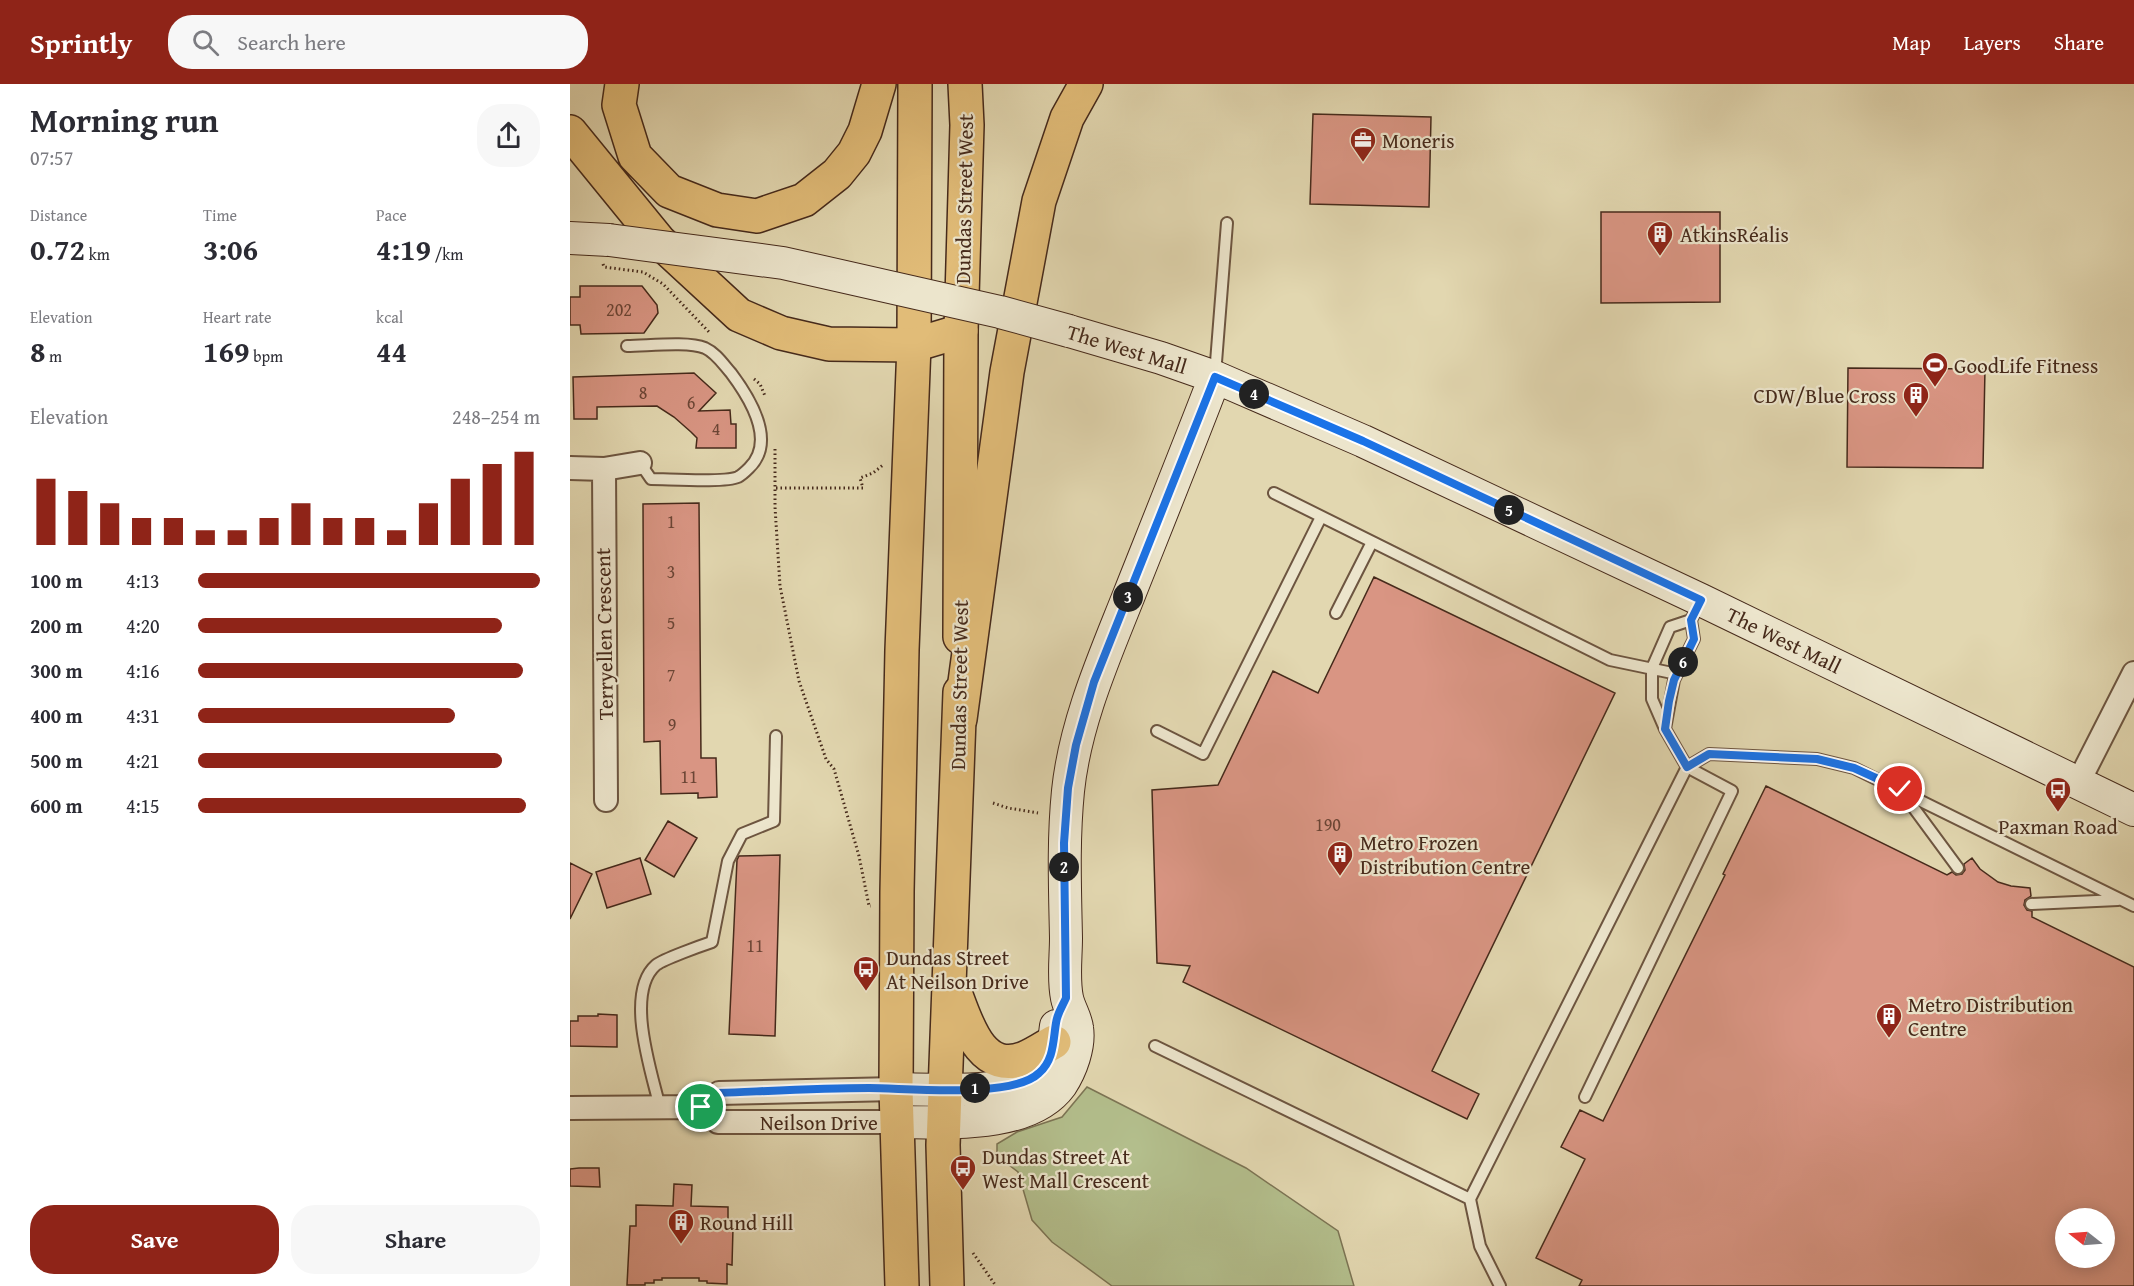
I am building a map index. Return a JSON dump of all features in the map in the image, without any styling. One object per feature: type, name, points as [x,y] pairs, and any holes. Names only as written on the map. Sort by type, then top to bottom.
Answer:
[{"type":"main road","points":[[622,84],[619,105],[635,156],[669,190],[717,210],[757,216],[804,200],[837,174],[854,153],[865,130],[879,84]]},
{"type":"main road","points":[[902,1286],[896,1089],[897,892],[902,673],[914,345],[915,84]]},
{"type":"main road","name":"Dundas Street West","points":[[947,1286],[944,1122],[960,719],[961,331],[967,125],[965,84]]},
{"type":"main road","points":[[960,719],[1007,372],[1039,201],[1067,118],[1086,84]]},
{"type":"main road","points":[[570,132],[659,241],[739,315],[781,333],[829,344],[914,345],[961,331]]},
{"type":"main road","name":"The West Mall","points":[[570,238],[609,240],[783,263],[1000,312],[1161,358],[1215,377],[1363,441],[1696,610],[2134,810]]},
{"type":"main road","points":[[1066,998],[1064,843],[1068,788],[1076,745],[1094,682],[1215,377]]},
{"type":"main road","points":[[950,978],[971,1033],[984,1052],[1004,1060],[1014,1060],[1025,1058],[1054,1041]]},
{"type":"main road","name":"Neilson Drive","points":[[896,1089],[988,1088],[1032,1079],[1046,1067],[1053,1050],[1056,1020],[1066,998]]},
{"type":"main road","name":"Neilson Drive","points":[[897,1122],[944,1122],[1017,1113],[1032,1108],[1052,1095],[1062,1083],[1069,1069],[1076,1043],[1077,1028],[1066,998]]},
{"type":"street","points":[[570,468],[604,469],[640,463]]},
{"type":"street","name":"Terryellen Crescent","points":[[604,469],[606,800]]},
{"type":"street","points":[[2078,783],[2134,673]]},
{"type":"street","name":"Neilson Drive","points":[[570,1108],[701,1107],[719,1093],[896,1089]]},
{"type":"street","name":"Neilson Drive","points":[[701,1107],[718,1122],[897,1122]]},
{"type":"lane","points":[[1215,377],[1227,223]]},
{"type":"lane","points":[[627,346],[696,345],[707,349],[719,358],[742,388],[751,403],[761,436],[758,455],[752,466],[739,477],[651,479],[640,463]]},
{"type":"lane","points":[[1274,493],[1610,660],[1677,674]]},
{"type":"lane","points":[[1157,730],[1203,754],[1321,517]]},
{"type":"lane","points":[[1336,613],[1372,542]]},
{"type":"lane","points":[[1585,1097],[1732,791],[1687,767],[1665,729],[1652,699],[1652,668],[1670,627],[1696,610]]},
{"type":"lane","points":[[1665,729],[1669,701],[1677,674],[1694,639],[1696,610]]},
{"type":"lane","points":[[660,1108],[640,1019],[641,997],[648,977],[656,965],[712,942],[728,861],[742,834],[774,821],[776,736]]},
{"type":"lane","points":[[1500,1286],[1480,1246],[1470,1199],[1687,767],[1709,754],[1817,759],[1854,768],[2134,906]]},
{"type":"lane","points":[[1900,789],[1958,868]]},
{"type":"lane","points":[[2031,904],[2121,900]]},
{"type":"lane","points":[[1155,1046],[1470,1199]]},
{"type":"path","points":[[873,907],[869,906],[866,896],[859,856],[834,769],[826,759],[800,681],[780,586],[775,507],[776,488],[862,488],[860,478],[873,473],[886,463]]},
{"type":"path","points":[[993,803],[1038,813]]},
{"type":"path","points":[[971,1250],[996,1286]]},
{"type":"green space","points":[[1087,1087],[1246,1168],[1338,1231],[1354,1286],[1112,1286],[1052,1242],[1032,1220],[1018,1172],[997,1156],[997,1144],[1017,1132],[1062,1117]]},
{"type":"building","points":[[1313,114],[1431,117],[1429,207],[1310,204]]},
{"type":"building","name":"AtkinsRéalis","points":[[1601,212],[1720,212],[1720,302],[1601,303]]},
{"type":"building","points":[[580,286],[642,286],[657,305],[658,313],[644,333],[581,334],[580,325],[570,325],[570,297],[580,297]]},
{"type":"building","name":"CDW/Blue Cross","points":[[1848,368],[1985,369],[1983,468],[1847,467]]},
{"type":"building","points":[[694,373],[716,393],[699,411],[730,410],[731,424],[736,424],[736,448],[696,448],[697,438],[674,417],[657,406],[597,407],[597,419],[574,419],[573,377]]},
{"type":"building","points":[[699,503],[701,758],[716,758],[717,797],[698,798],[698,793],[661,794],[660,741],[644,742],[643,504]]},
{"type":"building","name":"Metro Frozen Distribution Centre","points":[[1374,577],[1615,693],[1432,1071],[1479,1094],[1467,1119],[1183,982],[1190,966],[1157,963],[1152,790],[1218,785],[1273,671],[1318,693]]},
{"type":"building","name":"Metro Distribution Centre","points":[[1766,786],[1947,875],[1952,872],[1956,875],[1962,874],[1965,870],[1964,864],[1972,858],[1980,869],[1998,882],[2030,888],[2031,896],[2025,900],[2024,905],[2027,910],[2032,911],[2032,917],[2134,967],[2134,1286],[1579,1286],[1582,1280],[1536,1258],[1585,1159],[1561,1147],[1580,1110],[1603,1121],[1725,875],[1723,874]]},
{"type":"building","points":[[668,821],[697,838],[674,877],[645,860]]},
{"type":"building","points":[[780,855],[775,1036],[729,1034],[737,860],[739,856]]},
{"type":"building","points":[[640,858],[651,894],[607,908],[596,872]]},
{"type":"building","points":[[570,863],[592,874],[570,919]]},
{"type":"building","points":[[598,1014],[617,1015],[617,1047],[570,1046],[570,1021],[578,1021],[578,1016],[598,1016]]},
{"type":"building","points":[[599,1168],[600,1187],[570,1186],[570,1169]]},
{"type":"building","name":"Round Hill","points":[[674,1184],[692,1185],[691,1206],[728,1207],[728,1228],[733,1228],[732,1265],[727,1264],[727,1284],[707,1283],[707,1281],[699,1281],[699,1278],[662,1278],[662,1280],[654,1280],[654,1283],[645,1283],[645,1285],[627,1285],[630,1226],[636,1226],[636,1205],[673,1206]]},
{"type":"place","name":"Moneris","points":[[1363,163]]},
{"type":"place","name":"AtkinsRéalis","points":[[1660,257]]},
{"type":"place","name":"GoodLife Fitness","points":[[1935,388]]},
{"type":"place","name":"CDW/Blue Cross","points":[[1916,418]]},
{"type":"place","name":"Paxman Road","points":[[2058,813]]},
{"type":"place","name":"Metro Frozen Distribution Centre","points":[[1340,877]]},
{"type":"place","name":"Dundas Street At Neilson Drive","points":[[866,992]]},
{"type":"place","name":"Metro Distribution Centre","points":[[1889,1039]]},
{"type":"place","name":"Dundas Street At West Mall Crescent","points":[[963,1191]]},
{"type":"place","name":"Round Hill","points":[[681,1245]]},
{"type":"route","points":[[701,1107],[719,1093],[869,1088],[988,1088],[1024,1082],[1032,1079],[1046,1067],[1053,1050],[1056,1020],[1066,998],[1064,843],[1068,788],[1076,745],[1094,682],[1215,377],[1363,441],[1701,600],[1691,620],[1694,639],[1674,680],[1665,729],[1687,767],[1709,754],[1817,759],[1854,768],[1900,789]]}]
